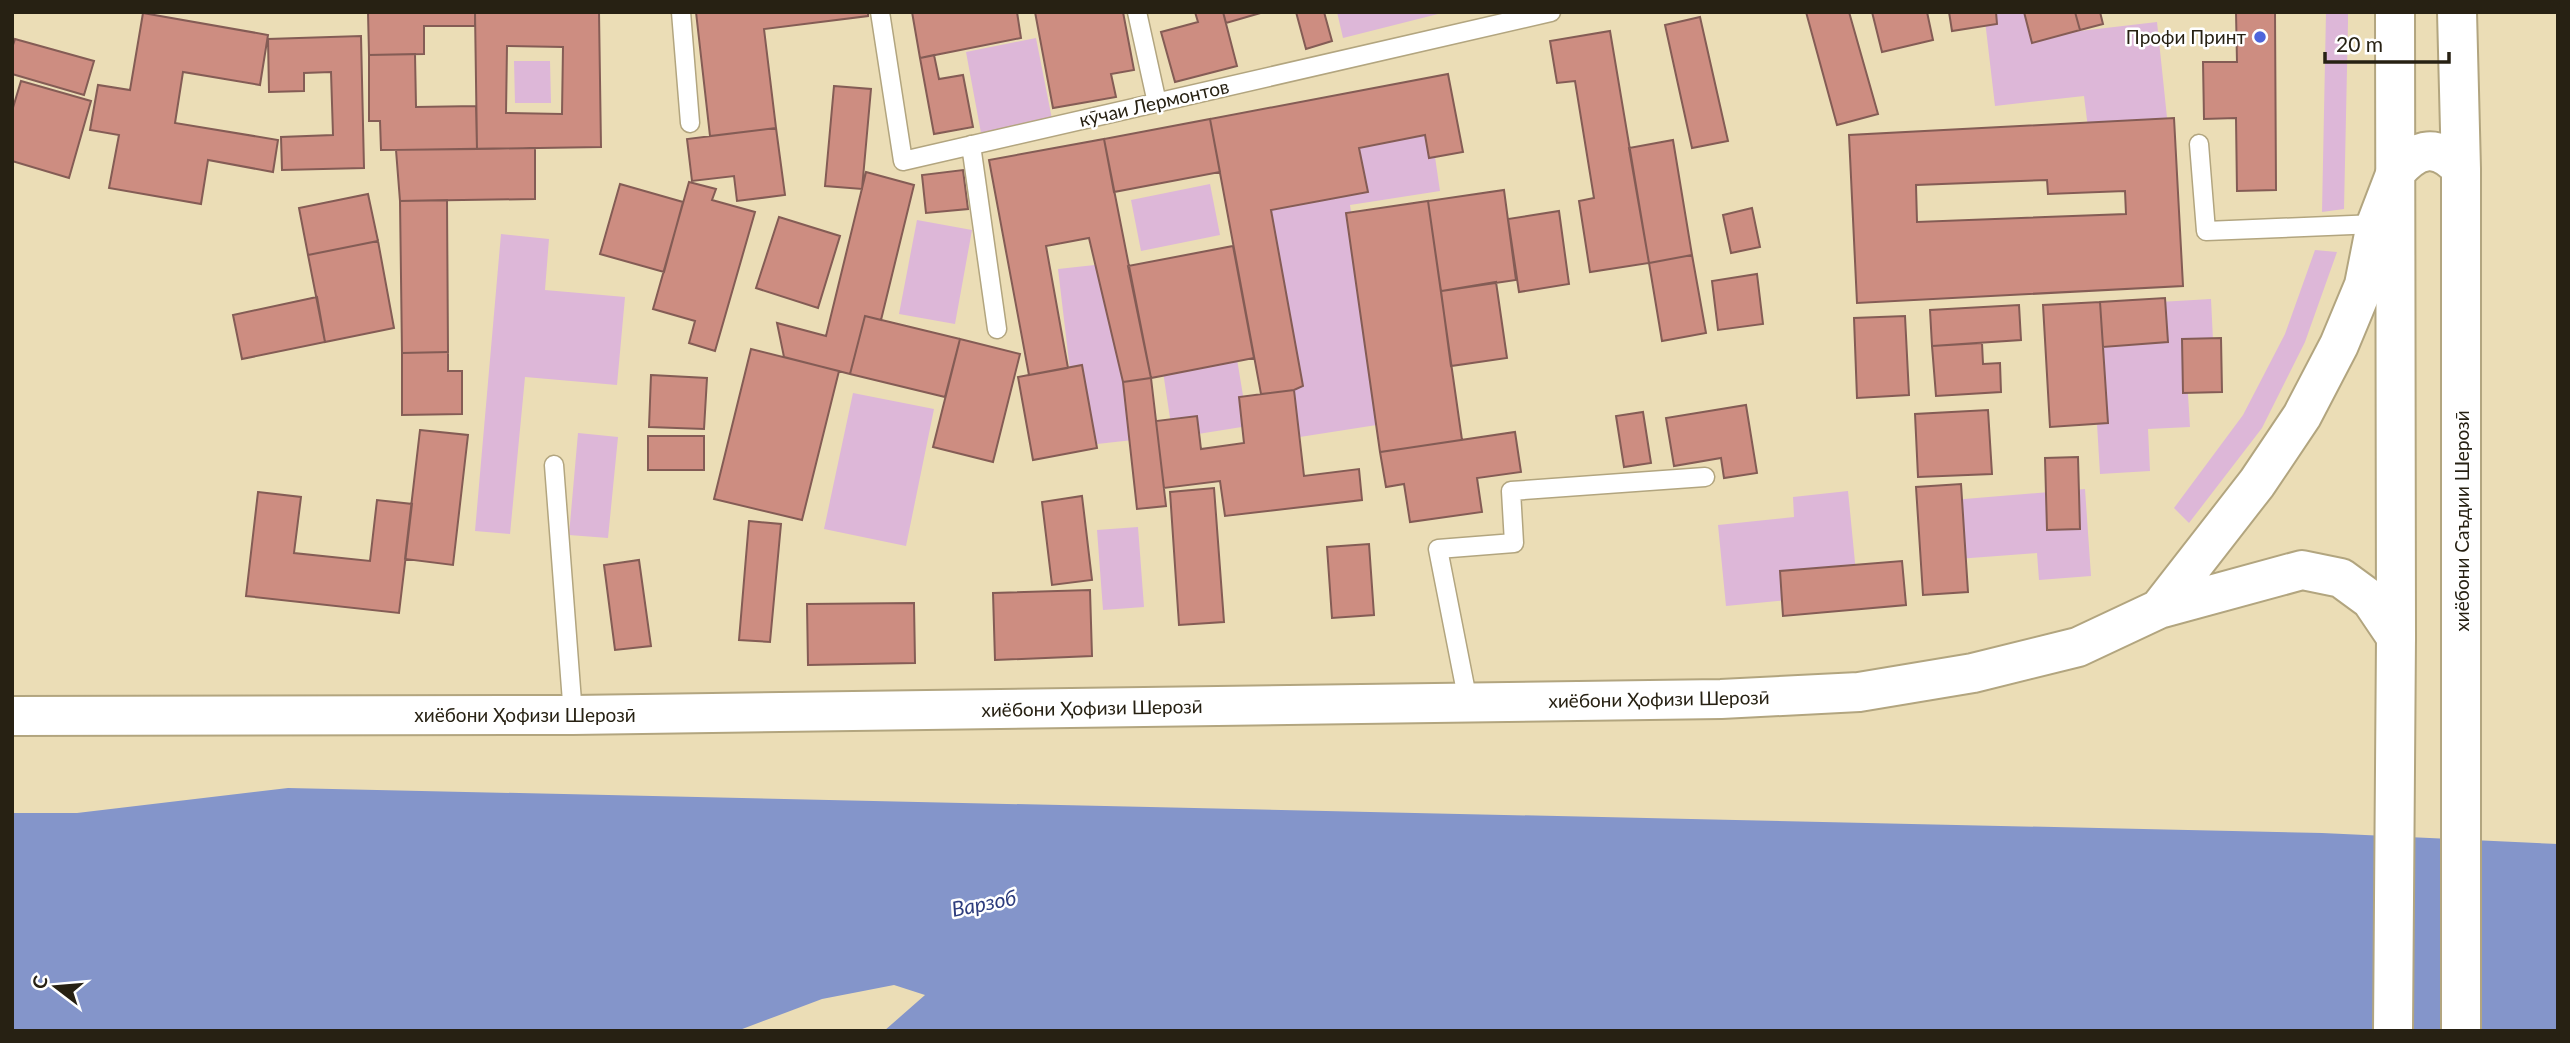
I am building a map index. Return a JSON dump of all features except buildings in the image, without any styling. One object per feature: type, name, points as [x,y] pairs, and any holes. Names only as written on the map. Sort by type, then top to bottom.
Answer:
[{"type":"main road","points":[[2393,1031],[2396,637],[2395,12]]},
{"type":"main road","name":"хиёбони Саъдии Шерозӣ","points":[[2457,12],[2463,806],[2461,1031]]},
{"type":"main road","points":[[2158,609],[2257,483],[2302,416],[2339,345],[2364,285],[2376,224],[2396,172],[2418,152],[2432,151],[2449,157],[2460,169]]},
{"type":"main road","name":"хиёбони Ҳофизи Шерозӣ","points":[[12,716],[573,715],[1721,699],[1859,692],[1973,673],[2078,647],[2158,609],[2301,570],[2341,578],[2371,600],[2396,637]]},
{"type":"lane","points":[[681,12],[690,123]]},
{"type":"lane","name":"кӯчаи Лермонтов","points":[[880,12],[903,161],[1551,12]]},
{"type":"lane","points":[[1137,12],[1157,103]]},
{"type":"lane","points":[[2199,144],[2206,231],[2376,224]]},
{"type":"lane","points":[[971,145],[997,329]]},
{"type":"lane","points":[[554,464],[573,715]]},
{"type":"lane","points":[[1468,702],[1438,549],[1514,543],[1511,491],[1705,477]]},
{"type":"shaded area","points":[[1337,12],[1446,12],[1343,38]]},
{"type":"shaded area","points":[[1984,12],[2034,12],[2037,36],[2157,22],[2168,127],[2089,136],[2084,96],[1995,106]]},
{"type":"shaded area","points":[[2326,12],[2348,12],[2348,22],[2344,209],[2322,212]]},
{"type":"shaded area","points":[[1036,38],[1052,119],[981,133],[966,52]]},
{"type":"shaded area","points":[[514,61],[550,61],[551,103],[515,103]]},
{"type":"shaded area","points":[[1430,123],[1440,191],[1350,205],[1383,424],[1287,439],[1250,200],[1347,136]]},
{"type":"shaded area","points":[[1210,184],[1220,235],[1141,251],[1131,200]]},
{"type":"shaded area","points":[[917,220],[972,230],[955,324],[899,314]]},
{"type":"shaded area","points":[[501,234],[549,239],[545,290],[625,297],[617,385],[525,377],[510,534],[475,531]]},
{"type":"shaded area","points":[[2315,250],[2337,252],[2305,342],[2262,428],[2189,523],[2174,508],[2243,415],[2285,334]]},
{"type":"shaded area","points":[[1113,263],[1133,440],[1079,446],[1058,269]]},
{"type":"shaded area","points":[[2211,299],[2214,361],[2186,362],[2190,427],[2148,429],[2150,471],[2100,474],[2090,306]]},
{"type":"shaded area","points":[[1236,353],[1248,426],[1173,438],[1162,365]]},
{"type":"shaded area","points":[[853,393],[934,409],[906,546],[824,529]]},
{"type":"shaded area","points":[[578,433],[618,437],[608,538],[569,535]]},
{"type":"shaded area","points":[[2085,489],[2091,576],[2039,580],[2037,553],[1957,559],[1952,500]]},
{"type":"shaded area","points":[[1848,491],[1858,593],[1726,606],[1718,525],[1794,517],[1793,497]]},
{"type":"shaded area","points":[[1138,527],[1144,607],[1103,610],[1097,530]]},
{"type":"water","name":"Варзоб","points":[[288,788],[2322,833],[2558,844],[2558,1031],[884,1031],[925,995],[894,985],[822,999],[737,1031],[12,1031],[12,813],[77,813]]},
{"type":"place","name":"Профи Принт","points":[[2260,37]]}]
